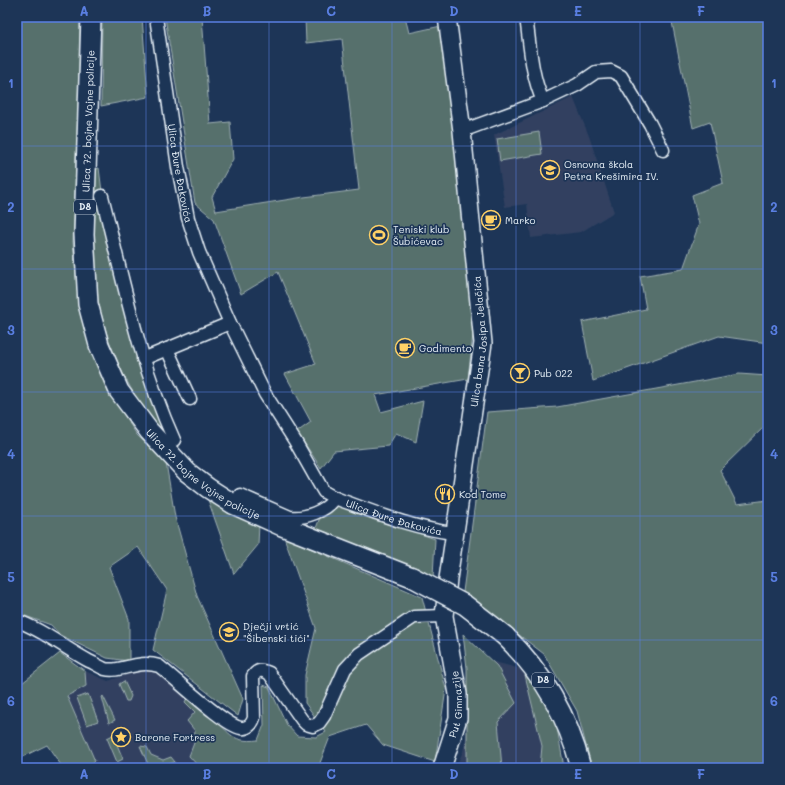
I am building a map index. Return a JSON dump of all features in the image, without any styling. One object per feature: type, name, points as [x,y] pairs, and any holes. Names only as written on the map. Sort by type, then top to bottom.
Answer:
[{"type":"main road","name":"Ulica 72. bojne Vojne policije","points":[[91,17],[84,234],[88,304],[100,345],[119,391],[149,431],[187,472],[233,504],[282,526],[412,577],[465,605],[505,636],[521,651],[549,689],[571,731],[581,768]]},
{"type":"street","name":"Ulica Đure Đakovića","points":[[156,17],[173,140],[188,218],[199,252],[230,323],[265,394],[295,441],[324,492],[335,498],[408,524],[434,531],[453,533]]},
{"type":"street","name":"Ulica bana Josipa Jelačića","points":[[444,616],[453,533],[474,416],[483,343],[462,131],[447,17]]},
{"type":"street","points":[[526,17],[533,71],[537,89],[543,101]]},
{"type":"street","points":[[462,131],[500,119],[543,101],[576,85],[596,72],[611,71],[621,76],[650,124],[663,150]]},
{"type":"street","points":[[102,196],[142,359],[152,388],[174,440]]},
{"type":"street","points":[[142,359],[230,323]]},
{"type":"street","points":[[167,349],[190,400]]},
{"type":"street","name":"Ulica Đure Đakovića","points":[[240,495],[290,518],[298,518],[320,510],[329,505],[335,498]]},
{"type":"street","points":[[17,621],[30,624],[71,651],[104,668],[111,669],[133,664],[150,663],[159,666],[225,719],[240,728],[246,728],[252,724],[254,718],[253,676],[256,672],[263,670],[269,673],[302,720],[306,724],[313,726],[319,723],[324,716],[345,669],[359,654],[414,617],[444,616]]},
{"type":"street","name":"Put Gimnazije","points":[[442,768],[458,718],[458,694],[444,616]]},
{"type":"shaded area","name":"Osnovna škola Petra Krešimira IV.","points":[[573,97],[589,136],[614,212],[581,232],[531,238],[527,204],[505,207],[494,135]]},
{"type":"shaded area","points":[[469,655],[521,669],[548,712],[567,768],[455,768],[463,752],[466,737]]},
{"type":"shaded area","points":[[149,667],[158,671],[188,696],[195,712],[187,721],[195,731],[194,743],[189,756],[200,768],[88,768],[94,761],[67,696],[86,686],[85,671],[108,681]]},
{"type":"green space","points":[[17,17],[80,17],[73,242],[79,309],[91,353],[111,395],[137,435],[166,463],[175,517],[197,596],[243,699],[238,716],[153,650],[167,590],[138,547],[109,567],[129,619],[129,661],[107,658],[60,635],[51,625],[17,613]]},
{"type":"green space","points":[[102,17],[142,17],[148,97],[101,106]]},
{"type":"green space","name":"Teniski klub Šubićevac","points":[[165,17],[202,17],[210,124],[230,122],[233,159],[212,197],[216,211],[359,190],[342,39],[306,43],[305,18],[405,17],[409,33],[441,26],[456,129],[474,325],[468,379],[375,395],[381,412],[423,401],[416,442],[396,433],[388,446],[334,451],[321,468],[297,432],[311,422],[285,374],[316,364],[278,272],[241,294],[214,219],[195,203]]},
{"type":"green space","points":[[671,17],[768,17],[768,343],[719,336],[593,381],[582,322],[646,309],[640,276],[683,269],[699,224],[692,195],[723,183],[710,122],[693,128]]},
{"type":"green space","points":[[539,132],[542,154],[500,161],[497,139]]},
{"type":"green space","points":[[99,168],[105,216],[163,426],[157,428],[130,387],[119,366],[103,322],[94,275],[93,250],[94,170]]},
{"type":"green space","points":[[739,374],[768,376],[768,423],[720,470],[737,504],[768,500],[768,768],[592,768],[577,711],[544,654],[463,592],[487,412],[557,407]]},
{"type":"green space","points":[[206,494],[259,524],[258,545],[234,574]]},
{"type":"green space","points":[[326,501],[435,539],[433,577],[315,531]]},
{"type":"green space","points":[[284,537],[422,597],[446,689],[435,762],[383,745],[366,725],[330,737],[318,768],[200,768],[189,756],[194,743],[195,731],[187,721],[195,712],[185,702],[188,696],[208,712],[228,733],[237,739],[250,741],[258,740],[264,725],[263,685],[269,687],[287,725],[297,736],[316,737],[326,732],[305,703],[305,675],[316,628]]},
{"type":"green space","points":[[463,634],[497,666],[516,703],[498,722],[502,768],[467,768],[467,668]]},
{"type":"green space","points":[[60,653],[85,671],[86,686],[67,696],[95,761],[88,768],[63,768],[47,745],[20,758],[17,754],[17,687]]},
{"type":"green space","points":[[525,675],[554,710],[564,768],[540,768],[542,746]]},
{"type":"green space","points":[[124,681],[131,696],[129,701],[126,701],[119,684]]},
{"type":"green space","points":[[88,694],[98,721],[87,725],[77,698]]},
{"type":"green space","points":[[103,696],[115,720],[109,723],[102,697]]},
{"type":"green space","points":[[113,735],[123,759],[117,762],[107,738]]},
{"type":"green space","points":[[140,746],[147,747],[151,755],[163,760],[171,757],[175,762],[156,768],[148,764]]},
{"type":"place","name":"Osnovna škola Petra Krešimira IV.","points":[[550,170]]},
{"type":"place","name":"Marko","points":[[491,220]]},
{"type":"place","name":"Teniski klub Šubićevac","points":[[379,235]]},
{"type":"place","name":"Godimento","points":[[405,348]]},
{"type":"place","name":"Pub 022","points":[[520,373]]},
{"type":"place","name":"Kod Tome","points":[[445,494]]},
{"type":"place","name":"Dječji vrtić \"Šibenski tići\"","points":[[229,632]]},
{"type":"place","name":"Barone Fortress","points":[[121,737]]}]
